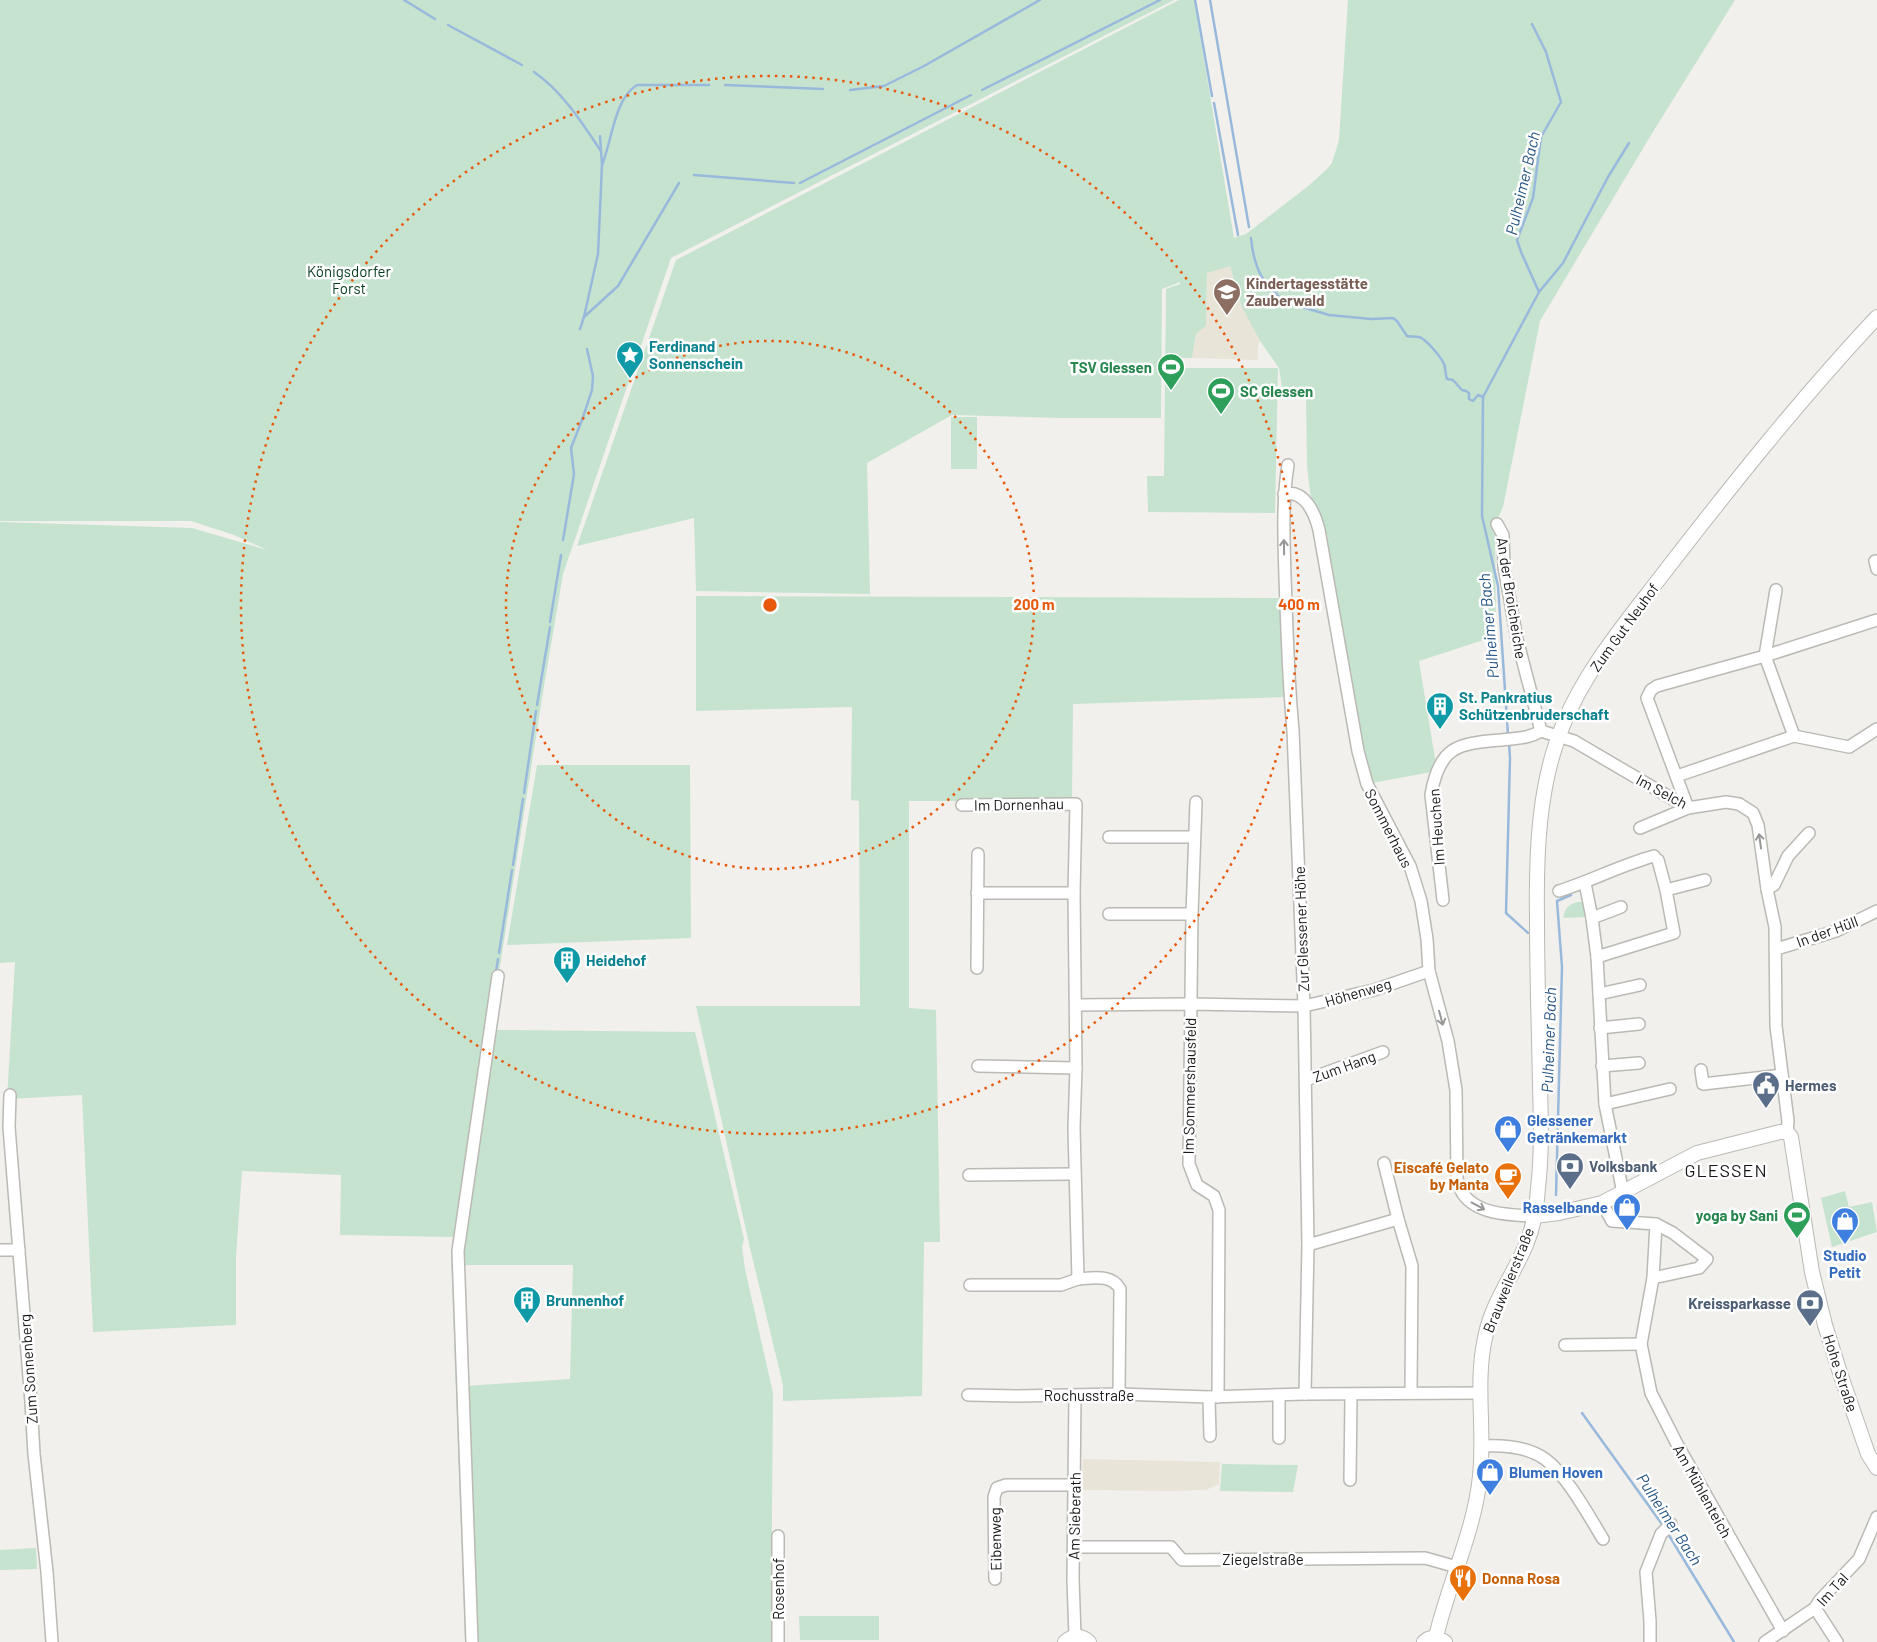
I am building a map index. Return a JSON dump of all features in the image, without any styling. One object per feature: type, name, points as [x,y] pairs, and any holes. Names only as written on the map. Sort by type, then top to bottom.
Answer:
[{"type":"main road","name":"Zum Gut Neuhof","points":[[1534,1216],[1540,1149],[1537,855],[1540,813],[1558,737],[1587,678],[1690,539],[1826,372],[1877,317]]},
{"type":"main road","name":"Brauweilerstraße","points":[[1435,1640],[1478,1493],[1482,1446],[1480,1393],[1485,1336],[1498,1300],[1528,1242],[1534,1216],[1559,1213],[1602,1202],[1623,1193],[1697,1153],[1786,1132]]},
{"type":"main road","name":"Hohe Straße","points":[[1786,1132],[1791,1137],[1810,1260],[1825,1324],[1868,1454],[1876,1470]]},
{"type":"main road","points":[[1070,1639],[1084,1638],[1089,1642]]},
{"type":"street","name":"Zur Glessener Höhe","points":[[1288,465],[1284,494],[1286,596],[1290,697],[1294,730],[1306,1080],[1308,1245],[1305,1394]]},
{"type":"street","name":"Sommerhaus","points":[[1284,494],[1294,494],[1302,498],[1309,505],[1315,517],[1319,530],[1358,751],[1367,784],[1410,866],[1421,901],[1427,939],[1429,971],[1448,1041],[1456,1090],[1457,1179],[1462,1193],[1470,1202],[1485,1210],[1511,1215],[1534,1216]]},
{"type":"street","name":"An der Broicheiche","points":[[1497,524],[1504,535],[1504,567],[1517,639],[1541,731]]},
{"type":"street","points":[[1776,590],[1765,656],[1794,736]]},
{"type":"street","points":[[1640,828],[1692,807],[1677,776],[1647,698],[1650,690],[1657,686],[1765,656],[1877,620]]},
{"type":"street","points":[[1677,776],[1794,736],[1849,747],[1877,729]]},
{"type":"street","points":[[1541,731],[1558,737]]},
{"type":"street","name":"Im Heuchen","points":[[1443,900],[1431,796],[1439,765],[1452,750],[1467,744],[1527,738],[1541,731]]},
{"type":"street","name":"Im Selch","points":[[1558,737],[1574,741],[1692,807],[1726,802],[1739,804],[1753,813],[1758,826],[1767,889],[1775,927],[1776,949]]},
{"type":"street","name":"Im Sommershausfeld","points":[[1196,802],[1193,837],[1188,1164],[1197,1186],[1214,1196],[1219,1210],[1213,1398]]},
{"type":"street","name":"Im Dornenhau","points":[[962,805],[1076,804],[1074,893],[1076,1068],[1074,1128],[1078,1279]]},
{"type":"street","points":[[1767,889],[1774,885],[1788,856],[1809,833]]},
{"type":"street","points":[[1109,837],[1193,837]]},
{"type":"street","points":[[977,968],[978,854]]},
{"type":"street","points":[[1559,891],[1585,883],[1621,867],[1656,858],[1666,890],[1674,932],[1597,957]]},
{"type":"street","points":[[1666,890],[1705,880]]},
{"type":"street","points":[[1585,883],[1597,957],[1605,1104],[1623,1193]]},
{"type":"street","points":[[977,893],[1074,893]]},
{"type":"street","points":[[1592,918],[1621,908]]},
{"type":"street","name":"In der Hüll","points":[[1776,949],[1836,930],[1877,911]]},
{"type":"street","points":[[1109,914],[1192,914]]},
{"type":"street","name":"Hohe Straße","points":[[1776,949],[1776,1026],[1788,1121],[1786,1132]]},
{"type":"street","name":"Höhenweg","points":[[1076,1006],[1190,1004],[1304,1006],[1374,990],[1429,971]]},
{"type":"street","points":[[472,1642],[458,1251],[498,976]]},
{"type":"street","points":[[1599,994],[1640,985]]},
{"type":"street","points":[[1600,1028],[1639,1024]]},
{"type":"street","name":"Zum Hang","points":[[1306,1080],[1383,1052]]},
{"type":"street","points":[[1602,1066],[1639,1063]]},
{"type":"street","points":[[978,1066],[1076,1068]]},
{"type":"street","points":[[1701,1070],[1703,1084],[1782,1075]]},
{"type":"street","points":[[1605,1104],[1670,1089]]},
{"type":"street","name":"Zum Sonnenberg","points":[[10,1095],[4,1127],[19,1250],[34,1454],[47,1572],[52,1642]]},
{"type":"street","points":[[1384,1163],[1412,1266],[1411,1393]]},
{"type":"street","points":[[969,1175],[1075,1174]]},
{"type":"street","points":[[1602,1202],[1612,1221],[1656,1224],[1673,1233],[1707,1259],[1699,1268],[1653,1278]]},
{"type":"street","points":[[1308,1245],[1398,1219]]},
{"type":"street","name":"Am Mühlenteich","points":[[1656,1224],[1653,1278],[1641,1344],[1651,1394],[1782,1631]]},
{"type":"street","points":[[0,1250],[19,1250]]},
{"type":"street","points":[[970,1285],[1061,1284],[1078,1279],[1108,1278],[1117,1283],[1120,1289],[1119,1394]]},
{"type":"street","points":[[1565,1345],[1641,1344]]},
{"type":"street","name":"Rochusstraße","points":[[968,1394],[1075,1396],[1119,1394],[1213,1398],[1305,1394],[1480,1393]]},
{"type":"street","points":[[1279,1395],[1279,1438]]},
{"type":"street","points":[[1350,1480],[1351,1395]]},
{"type":"street","name":"Am Sieberath","points":[[1070,1639],[1074,1547],[1075,1396]]},
{"type":"street","points":[[1210,1436],[1213,1398]]},
{"type":"street","points":[[1482,1446],[1495,1445],[1525,1449],[1545,1459],[1568,1485],[1603,1539]]},
{"type":"street","name":"Eibenweg","points":[[995,1579],[994,1497],[997,1488],[1006,1485],[1074,1484]]},
{"type":"street","name":"Im Tal","points":[[1765,1642],[1814,1608],[1859,1559],[1877,1517]]},
{"type":"street","points":[[1650,1642],[1646,1572],[1661,1534],[1671,1524]]},
{"type":"street","name":"Rosenhof","points":[[778,1536],[778,1642]]},
{"type":"street","points":[[1868,1539],[1877,1547]]},
{"type":"street","name":"Ziegelstraße","points":[[1074,1547],[1171,1548],[1182,1560],[1425,1558],[1457,1567]]},
{"type":"street","points":[[1814,1608],[1838,1642]]},
{"type":"shaded area","name":"Kindertagesstätte Zauberwald","points":[[1231,265],[1242,307],[1260,341],[1258,344],[1258,360],[1192,358],[1196,334],[1206,326],[1207,273]]},
{"type":"shaded area","points":[[1083,1459],[1220,1462],[1219,1484],[1206,1490],[1081,1490]]},
{"type":"green space","name":"Königsdorfer Forst","points":[[0,0],[1174,0],[671,258],[563,574],[456,1246],[452,1246],[453,1237],[340,1235],[341,1175],[242,1171],[236,1257],[236,1325],[93,1332],[82,1095],[7,1099],[15,962],[0,963],[0,522],[192,528],[267,550],[234,535],[191,521],[0,521]]},
{"type":"green space","points":[[1179,0],[1194,0],[1234,238],[1246,234],[1307,187],[1332,163],[1339,140],[1348,0],[1735,0],[1651,135],[1540,321],[1503,507],[1495,525],[1496,636],[1419,661],[1437,771],[1367,784],[1311,500],[1307,466],[1306,395],[1283,393],[1279,368],[1260,341],[1242,307],[1230,266],[1207,273],[1206,326],[1196,334],[1192,358],[1178,358],[1178,368],[1278,368],[1275,513],[1148,512],[1147,476],[1164,476],[1166,289],[1180,284],[1180,282],[1162,289],[1161,418],[952,415],[867,463],[870,594],[696,591],[694,518],[577,546],[676,260]]},
{"type":"green space","points":[[951,417],[977,417],[977,469],[951,469]]},
{"type":"green space","points":[[696,596],[1284,598],[1288,697],[1073,704],[1072,801],[909,801],[909,1008],[936,1010],[940,1242],[924,1242],[922,1396],[783,1401],[783,1385],[750,1248],[696,1006],[860,1006],[859,801],[851,800],[852,707],[696,711]]},
{"type":"green space","points":[[537,765],[690,765],[691,938],[507,945]]},
{"type":"green space","points":[[1577,902],[1584,902],[1588,917],[1563,918],[1567,908]]},
{"type":"green space","points":[[497,1030],[695,1032],[744,1239],[742,1247],[745,1269],[773,1393],[771,1642],[477,1642],[465,1386],[570,1379],[573,1265],[462,1265],[461,1249]]},
{"type":"green space","points":[[1845,1191],[1849,1207],[1872,1202],[1877,1232],[1832,1247],[1821,1198]]},
{"type":"green space","points":[[451,1254],[455,1254],[469,1642],[465,1642]]},
{"type":"green space","points":[[1222,1464],[1298,1465],[1293,1492],[1220,1491]]},
{"type":"green space","points":[[36,1548],[37,1569],[0,1570],[0,1550]]},
{"type":"green space","points":[[799,1616],[879,1616],[879,1640],[800,1640]]},
{"type":"waterway","points":[[404,0],[435,19]]},
{"type":"waterway","points":[[850,90],[884,86],[924,66],[1040,0]]},
{"type":"waterway","points":[[982,90],[1160,0]]},
{"type":"waterway","points":[[1195,0],[1212,96]]},
{"type":"waterway","points":[[1210,0],[1249,227]]},
{"type":"waterway","name":"Pulheimer Bach","points":[[1532,24],[1546,52],[1561,102],[1541,137],[1533,198],[1517,240],[1539,292]]},
{"type":"waterway","points":[[448,25],[522,65]]},
{"type":"waterway","points":[[534,72],[554,88],[579,119],[601,151]]},
{"type":"waterway","points":[[584,317],[598,254],[602,165],[618,110],[623,100],[629,91],[637,85],[709,85]]},
{"type":"waterway","points":[[725,85],[823,89]]},
{"type":"waterway","points":[[800,183],[971,95]]},
{"type":"waterway","points":[[1214,103],[1238,235]]},
{"type":"waterway","points":[[600,136],[602,164]]},
{"type":"waterway","name":"Pulheimer Bach","points":[[1508,735],[1498,586],[1482,516],[1483,397],[1539,292],[1563,263],[1608,177],[1629,143]]},
{"type":"waterway","points":[[694,175],[794,183]]},
{"type":"waterway","points":[[580,329],[584,317],[618,286],[679,183]]},
{"type":"waterway","points":[[1251,238],[1253,254],[1261,276],[1282,301],[1329,315],[1371,319],[1393,318],[1407,336],[1422,338],[1433,348],[1444,364],[1447,379],[1453,380],[1462,390],[1469,393],[1469,399],[1473,401],[1478,395],[1483,397]]},
{"type":"waterway","points":[[563,540],[574,474],[571,448],[592,390],[593,376],[587,349]]},
{"type":"waterway","points":[[550,622],[561,555]]},
{"type":"waterway","points":[[537,705],[550,627]]},
{"type":"waterway","points":[[524,793],[536,711]]},
{"type":"waterway","name":"Pulheimer Bach","points":[[1509,743],[1506,913],[1528,933]]},
{"type":"waterway","points":[[513,865],[523,799]]},
{"type":"waterway","points":[[499,953],[512,870]]},
{"type":"waterway","name":"Pulheimer Bach","points":[[1556,1195],[1562,967],[1557,901],[1571,895]]},
{"type":"waterway","points":[[496,972],[498,959]]},
{"type":"waterway","name":"Pulheimer Bach","points":[[1582,1413],[1664,1527]]},
{"type":"waterway","name":"Pulheimer Bach","points":[[1667,1532],[1734,1642]]},
{"type":"place","name":"Kindertagesstätte Zauberwald","points":[[1227,316]]},
{"type":"place","name":"Ferdinand Sonnenschein","points":[[630,379]]},
{"type":"place","name":"TSV Glessen","points":[[1171,391]]},
{"type":"place","name":"SC Glessen","points":[[1221,415]]},
{"type":"place","name":"St. Pankratius Schützenbruderschaft","points":[[1440,730]]},
{"type":"place","name":"Heidehof","points":[[567,984]]},
{"type":"place","name":"Hermes","points":[[1766,1109]]},
{"type":"place","name":"Glessener Getränkemarkt","points":[[1508,1153]]},
{"type":"place","name":"Volksbank","points":[[1570,1190]]},
{"type":"place","name":"Eiscafé Gelato by Manta","points":[[1508,1200]]},
{"type":"place","name":"Rasselbande","points":[[1627,1231]]},
{"type":"place","name":"yoga by Sani","points":[[1797,1239]]},
{"type":"place","name":"Studio Petit","points":[[1845,1245]]},
{"type":"place","name":"Brunnenhof","points":[[527,1324]]},
{"type":"place","name":"Kreissparkasse","points":[[1810,1327]]},
{"type":"place","name":"Blumen Hoven","points":[[1490,1496]]},
{"type":"place","name":"Donna Rosa","points":[[1463,1602]]},
{"type":"district","name":"GLESSEN","points":[[1726,1170]]}]
